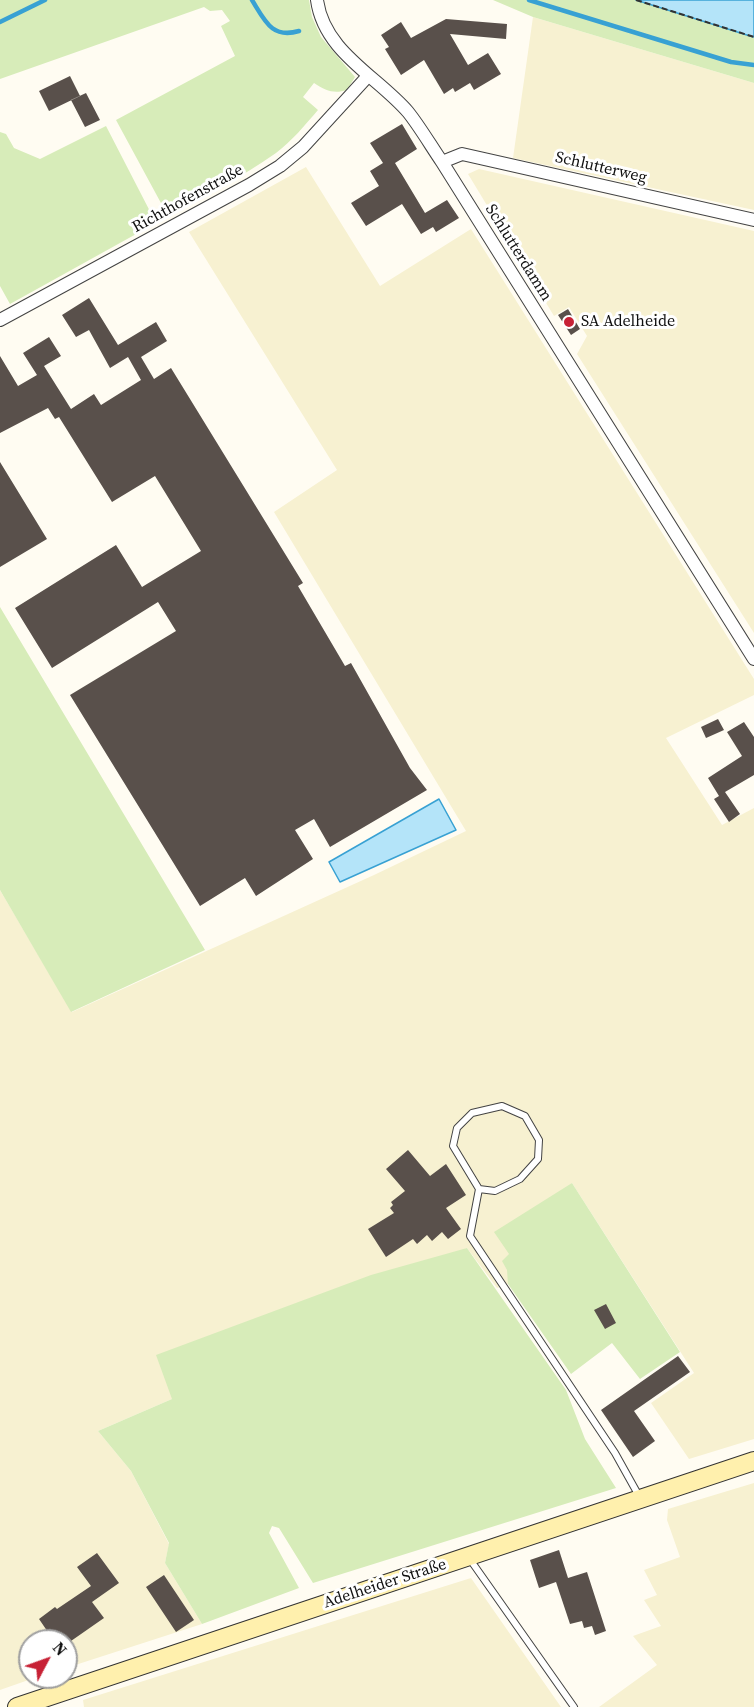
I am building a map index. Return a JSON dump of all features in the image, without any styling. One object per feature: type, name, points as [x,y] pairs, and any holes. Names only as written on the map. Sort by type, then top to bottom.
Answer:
[{"type":"main road","name":"Adelheider Straße","points":[[17,1707],[754,1461]]},
{"type":"street","name":"Schlutterdamm","points":[[317,0],[325,27],[343,52],[407,112],[442,162],[754,658]]},
{"type":"street","name":"Richthofenstraße","points":[[0,320],[280,166],[303,147],[368,76]]},
{"type":"street","name":"Schlutterweg","points":[[442,162],[462,154],[754,220]]},
{"type":"lane","points":[[479,1188],[495,1191],[520,1179],[538,1159],[538,1140],[525,1116],[502,1106],[472,1113],[457,1128],[453,1146],[479,1188],[470,1236],[615,1453],[640,1499]]},
{"type":"lane","points":[[468,1557],[574,1707]]},
{"type":"path","points":[[636,0],[754,37]]},
{"type":"shaded area","points":[[533,17],[754,83],[754,210],[513,158]]},
{"type":"shaded area","points":[[306,167],[380,286],[471,229],[754,679],[754,695],[666,738],[722,825],[754,808],[754,1439],[689,1459],[651,1403],[694,1373],[572,1183],[509,1254],[508,1284],[497,1288],[467,1248],[172,1399],[98,1431],[131,1471],[169,1544],[165,1563],[202,1624],[78,1664],[78,1629],[18,1629],[18,1684],[0,1690],[0,890],[72,1012],[466,831],[274,512],[337,470],[189,232]]},
{"type":"shaded area","points":[[479,169],[754,231],[754,633],[577,354],[587,336],[569,307],[554,316],[468,174]]},
{"type":"shaded area","points":[[754,1483],[754,1707],[599,1707],[657,1665],[633,1636],[661,1626],[644,1600],[657,1595],[644,1570],[680,1557],[667,1520],[668,1509]]},
{"type":"shaded area","points":[[471,1578],[561,1707],[84,1707],[83,1700]]},
{"type":"green space","points":[[0,0],[309,0],[312,17],[321,37],[355,77],[347,90],[338,92],[322,88],[314,83],[303,97],[318,110],[298,133],[276,153],[250,170],[168,216],[116,120],[235,56],[221,26],[230,21],[222,10],[210,11],[204,7],[0,79]]},
{"type":"green space","points":[[493,0],[754,0],[754,83],[533,17]]},
{"type":"green space","points":[[106,126],[156,223],[10,304],[0,286],[0,132],[6,134],[14,148],[40,159]]},
{"type":"green space","points":[[0,607],[205,950],[71,1012],[0,890]]},
{"type":"green space","points":[[572,1183],[680,1352],[640,1379],[612,1343],[571,1374],[508,1284],[507,1270],[502,1261],[509,1254],[494,1232]]},
{"type":"green space","points":[[467,1248],[566,1390],[585,1439],[616,1488],[313,1583],[279,1528],[272,1526],[269,1533],[299,1588],[202,1624],[165,1563],[169,1543],[131,1471],[98,1431],[172,1399],[156,1355],[371,1275]]},
{"type":"water","points":[[636,0],[754,0],[754,37],[750,36]]},
{"type":"water","points":[[439,799],[456,830],[340,882],[329,862]]},
{"type":"building","points":[[446,19],[507,24],[506,39],[450,34],[468,65],[488,53],[501,74],[474,90],[470,83],[455,92],[453,88],[444,94],[424,60],[401,75],[385,49],[389,47],[381,35],[401,22],[411,38]]},
{"type":"building","points":[[70,76],[80,96],[49,111],[39,91]]},
{"type":"building","points":[[86,93],[100,120],[85,127],[71,100]]},
{"type":"building","points":[[402,124],[417,149],[395,163],[425,213],[447,200],[459,218],[436,232],[433,227],[421,234],[402,204],[366,226],[351,203],[379,186],[370,171],[383,163],[370,143]]},
{"type":"building","points":[[89,298],[118,345],[156,322],[167,341],[141,357],[154,379],[171,368],[303,583],[298,586],[345,666],[351,663],[410,768],[427,790],[330,847],[314,819],[295,830],[313,859],[256,896],[245,878],[200,906],[70,695],[176,631],[158,602],[52,668],[15,608],[116,545],[142,587],[201,551],[155,476],[112,502],[59,417],[55,419],[48,408],[0,433],[0,356],[18,386],[37,375],[23,353],[49,337],[61,356],[44,366],[71,409],[94,394],[101,405],[141,380],[128,357],[110,368],[89,330],[76,337],[62,315]]},
{"type":"building","name":"SA Adelheide","points":[[568,309],[580,329],[571,335],[558,315]]},
{"type":"building","points":[[0,462],[47,539],[0,567]]},
{"type":"building","points":[[718,719],[724,730],[706,738],[701,727]]},
{"type":"building","points":[[744,722],[754,737],[754,775],[725,792],[740,814],[729,822],[714,799],[719,796],[708,778],[742,756],[727,732]]},
{"type":"building","points":[[408,1150],[430,1176],[446,1164],[466,1195],[446,1208],[461,1229],[448,1239],[442,1232],[432,1241],[427,1235],[417,1244],[413,1239],[386,1257],[368,1229],[394,1213],[390,1208],[393,1205],[391,1202],[405,1191],[386,1169]]},
{"type":"building","points":[[606,1304],[616,1323],[605,1329],[594,1310]]},
{"type":"building","points":[[678,1356],[690,1372],[634,1411],[655,1441],[633,1457],[601,1410]]},
{"type":"building","points":[[559,1550],[568,1578],[587,1572],[606,1631],[595,1635],[592,1626],[584,1628],[582,1621],[570,1624],[556,1582],[539,1588],[530,1560]]},
{"type":"building","points":[[97,1553],[119,1583],[92,1602],[104,1618],[78,1636],[78,1629],[46,1629],[39,1619],[91,1586],[77,1567]]},
{"type":"building","points":[[164,1575],[194,1620],[176,1632],[146,1587]]},
{"type":"waterway","points":[[0,22],[45,0]]},
{"type":"waterway","points":[[252,0],[265,21],[276,30],[290,33],[299,31]]},
{"type":"waterway","points":[[529,0],[731,62],[754,65]]},
{"type":"place","name":"SA Adelheide","points":[[569,322]]}]
